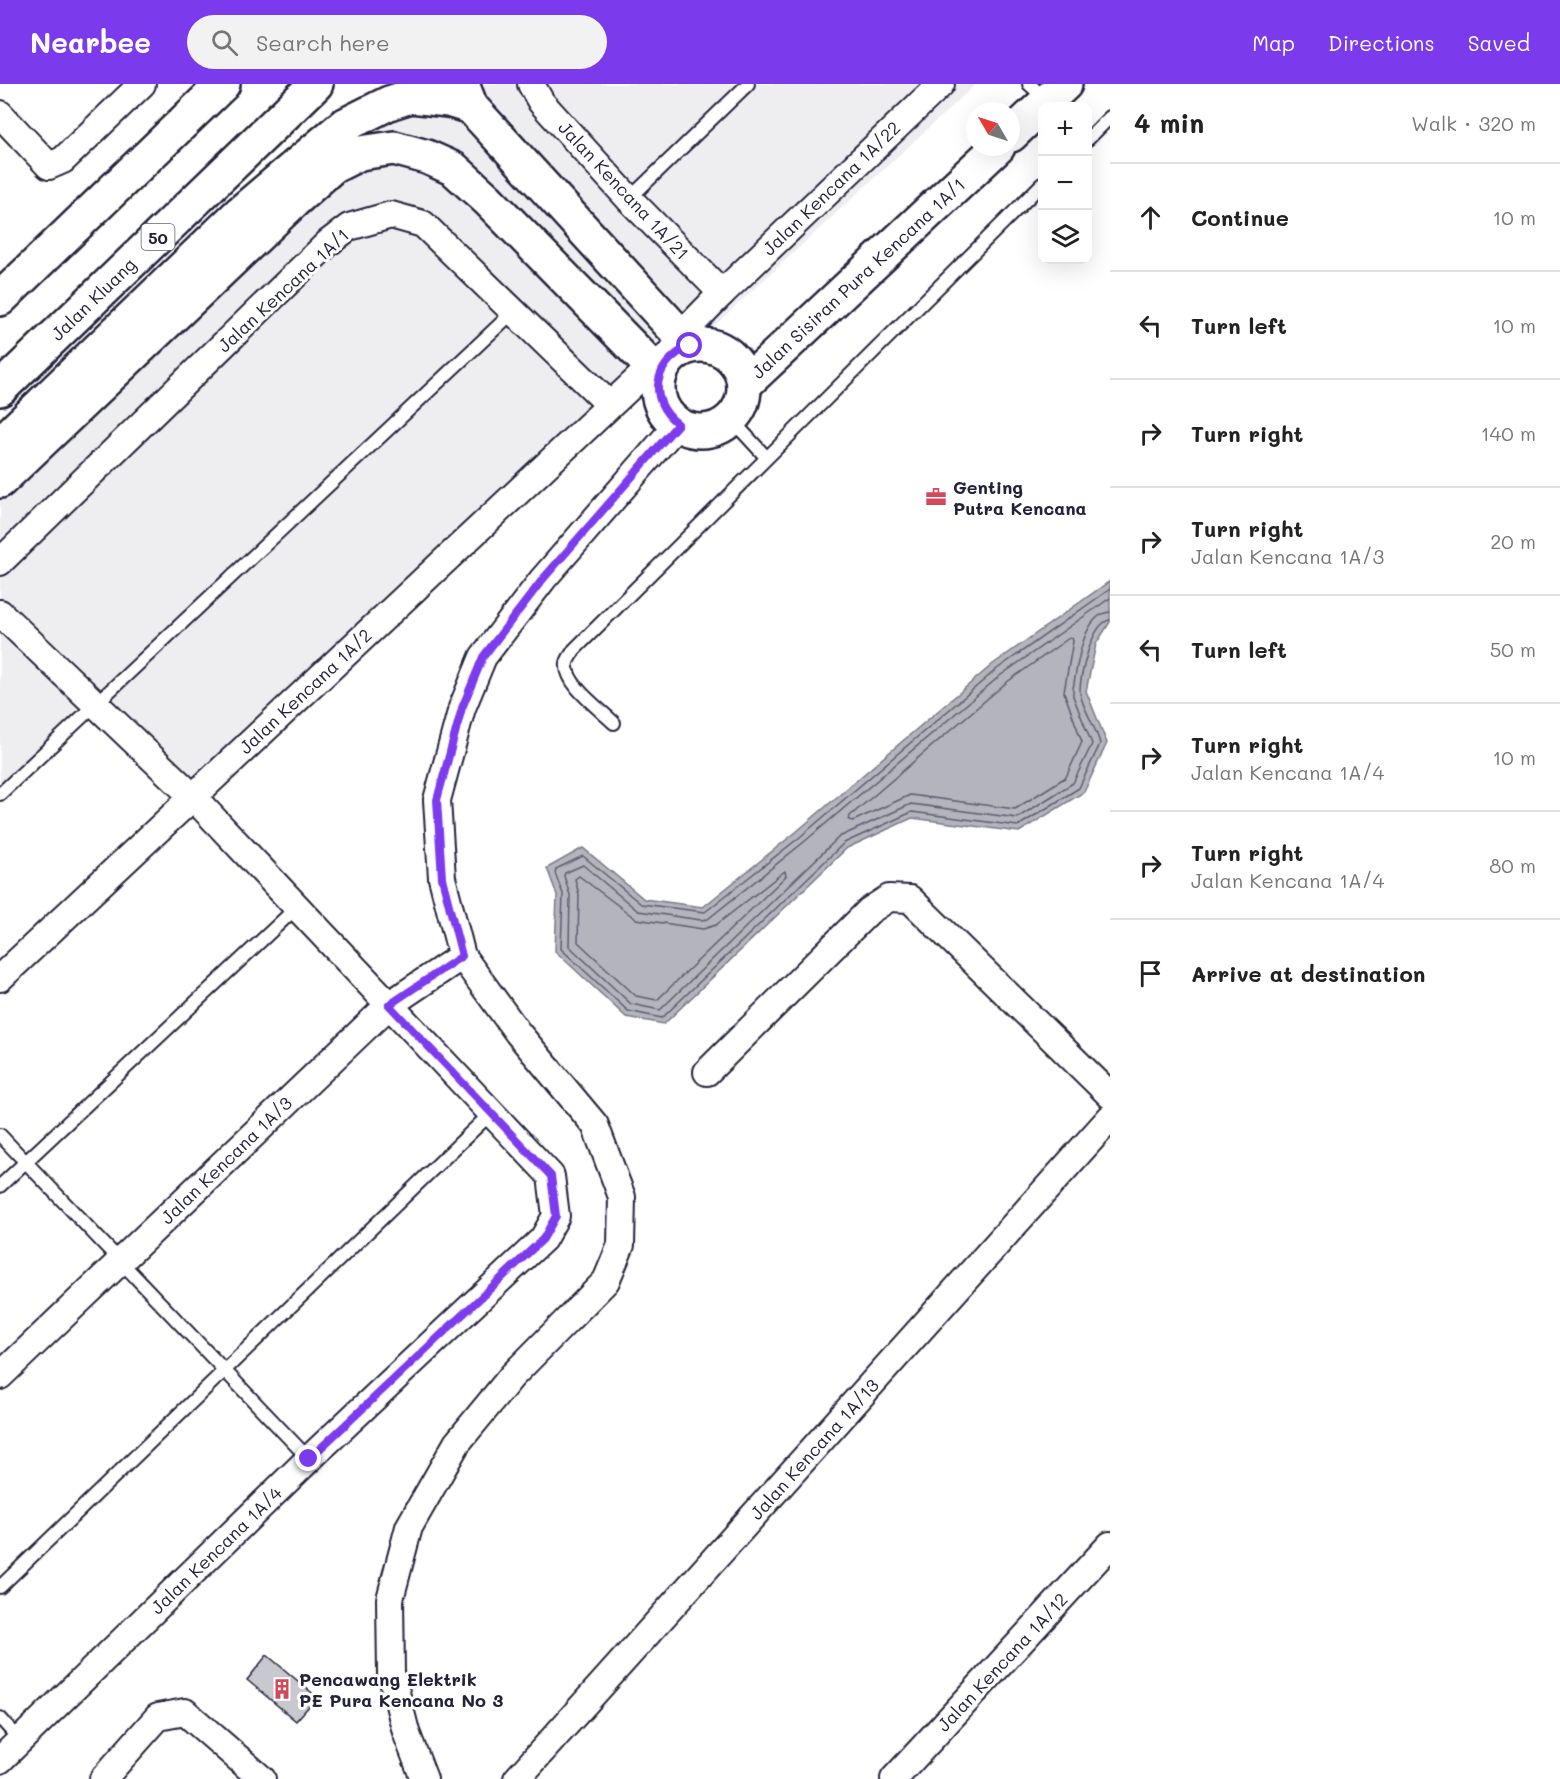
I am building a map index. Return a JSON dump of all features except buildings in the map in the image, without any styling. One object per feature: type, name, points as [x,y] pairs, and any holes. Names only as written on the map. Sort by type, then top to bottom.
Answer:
[{"type":"main road","points":[[0,299],[223,84]]},
{"type":"main road","name":"Jalan Kluang","points":[[0,389],[316,84]]},
{"type":"main road","points":[[1020,124],[1047,90]]},
{"type":"main road","points":[[0,444],[241,212],[343,126],[389,103],[411,96],[448,100],[466,95],[685,341],[712,346],[731,356],[738,365],[744,385],[743,398],[731,419],[719,427],[705,431],[691,430],[678,424],[662,406],[655,371],[496,209],[454,169],[427,157],[394,148],[360,153],[332,167],[0,482]]},
{"type":"main road","name":"Jalan Sisiran Pura Kencana 1A/1","points":[[744,385],[988,156]]},
{"type":"main road","points":[[655,371],[677,352],[685,341]]},
{"type":"street","points":[[0,114],[49,166],[63,160],[142,84]]},
{"type":"street","name":"Jalan Kencana 1A/21","points":[[531,84],[541,102],[629,199],[722,293]]},
{"type":"street","name":"Jalan Kencana 1A/22","points":[[685,341],[722,293],[940,84]]},
{"type":"street","name":"Jalan Kencana 1A/1","points":[[0,562],[328,243],[349,227],[391,215],[423,224],[610,405]]},
{"type":"street","name":"Jalan Kencana 1A/2","points":[[0,978],[610,405],[655,371]]},
{"type":"street","points":[[424,1779],[406,1732],[391,1672],[390,1599],[409,1527],[457,1443],[512,1376],[606,1281],[621,1245],[622,1197],[595,1125],[519,1033],[462,956],[442,878],[437,800],[462,708],[483,657],[543,579],[678,424]]},
{"type":"street","points":[[0,613],[193,796],[491,1113]]},
{"type":"street","points":[[706,1072],[869,911],[889,898],[910,899],[1110,1095]]},
{"type":"street","name":"Jalan Kencana 1A/3","points":[[0,1376],[389,1005],[462,956]]},
{"type":"street","name":"Jalan Kencana 1A/4","points":[[0,1761],[309,1459],[543,1239],[556,1216],[551,1176],[491,1113]]},
{"type":"street","name":"Jalan Kencana 1A/13","points":[[517,1779],[1110,1118]]},
{"type":"street","name":"Jalan Kencana 1A/12","points":[[894,1779],[1110,1545]]},
{"type":"street","points":[[103,1779],[158,1717],[185,1712],[262,1779]]},
{"type":"lane","points":[[629,199],[748,84]]},
{"type":"lane","points":[[1092,135],[1110,117]]},
{"type":"lane","points":[[614,723],[569,677],[567,661],[574,650],[1038,188]]},
{"type":"lane","points":[[0,794],[514,311]]},
{"type":"lane","points":[[731,419],[766,457]]},
{"type":"lane","points":[[0,1186],[297,907]]},
{"type":"lane","points":[[0,1587],[491,1113]]},
{"type":"lane","points":[[0,1135],[309,1459]]},
{"type":"lane","points":[[0,1718],[20,1740]]},
{"type":"shaded area","points":[[425,84],[976,84],[195,806],[94,697],[0,785],[0,485]]},
{"type":"water","points":[[1110,581],[1110,622],[1096,644],[1086,691],[1107,743],[1084,792],[1019,832],[912,818],[847,848],[664,1024],[626,1017],[555,951],[557,895],[547,868],[583,848],[644,899],[703,907],[796,832],[993,664]]},
{"type":"place","name":"Genting Putra Kencana","points":[[936,497]]},
{"type":"place","name":"Pencawang Elektrik PE Pura Kencana No 3","points":[[282,1689]]},
{"type":"route","points":[[309,1459],[543,1239],[556,1216],[551,1176],[389,1005],[462,956],[442,878],[437,800],[462,708],[483,657],[543,579],[678,424],[662,406],[658,383],[667,362],[677,352],[690,346]]}]
